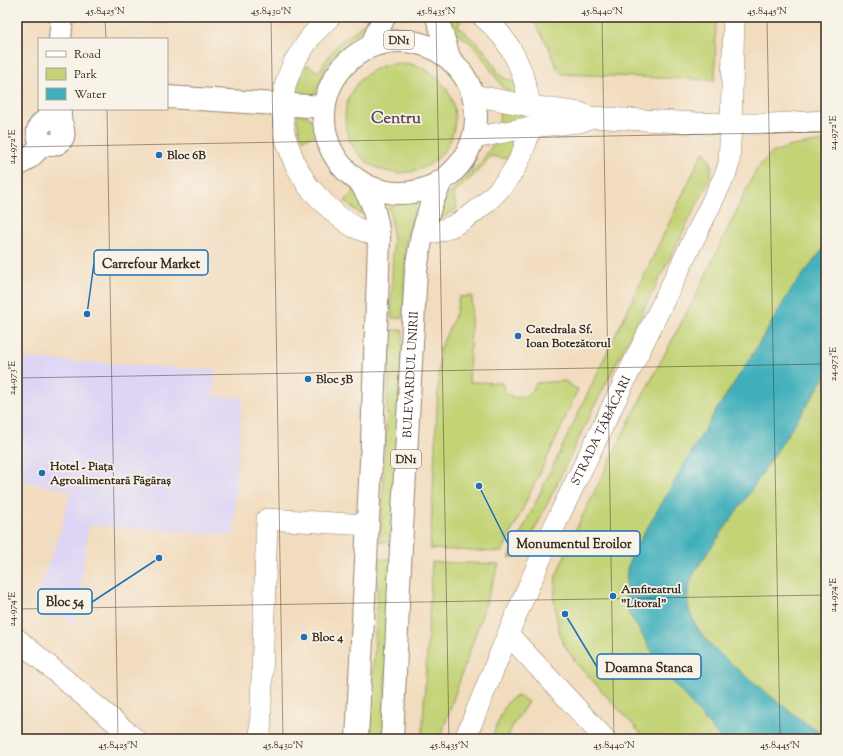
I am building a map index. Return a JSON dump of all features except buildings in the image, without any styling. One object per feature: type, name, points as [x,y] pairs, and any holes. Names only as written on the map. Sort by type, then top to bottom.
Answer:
[{"type":"main road","points":[[60,38],[62,17]]},
{"type":"main road","name":"DN1","points":[[371,46],[384,17]]},
{"type":"main road","name":"BULEVARDUL UNIRII","points":[[437,17],[449,57]]},
{"type":"main road","name":"BULEVARDUL UNIRII","points":[[404,40],[420,43],[435,48],[449,57],[468,81],[474,95],[476,109],[474,138],[468,152],[457,169],[441,182],[422,191],[401,194],[380,191],[362,183],[344,169],[332,151],[324,130],[324,108],[329,88],[339,70],[354,56],[371,46],[387,41],[404,40]]},
{"type":"main road","points":[[168,97],[324,108]]},
{"type":"main road","points":[[50,110],[49,116],[39,125],[38,130],[39,138],[43,143],[49,145],[53,145],[62,138],[63,129],[60,119],[60,110]]},
{"type":"main road","points":[[17,166],[29,159],[43,143]]},
{"type":"main road","name":"BULEVARDUL UNIRII","points":[[392,739],[416,270],[422,235],[431,204],[441,182]]},
{"type":"main road","name":"BULEVARDUL UNIRII","points":[[357,739],[368,525],[379,237],[372,203],[362,183]]},
{"type":"street","points":[[330,17],[312,35],[294,62],[286,82],[282,104],[284,134],[295,164],[308,186],[338,216],[354,227],[379,237]]},
{"type":"street","points":[[483,17],[499,33],[511,49],[520,67],[527,88],[530,106]]},
{"type":"street","name":"STRADA TĂBĂCARI","points":[[465,739],[558,518],[726,173],[729,163],[731,124],[734,17]]},
{"type":"street","points":[[474,95],[530,106],[580,113],[589,117],[731,124],[771,124],[826,121]]},
{"type":"street","points":[[474,138],[531,126],[580,122],[589,117]]},
{"type":"street","points":[[422,235],[443,230],[464,219],[486,203],[504,184],[515,167],[525,146],[531,126]]},
{"type":"street","points":[[260,739],[267,519],[368,525]]},
{"type":"street","points":[[508,634],[605,739]]},
{"type":"street","points":[[17,639],[135,739]]},
{"type":"shaded area","points":[[17,358],[215,370],[214,396],[242,398],[233,535],[89,525],[75,623],[35,602],[61,529],[71,491],[17,480]]},
{"type":"green space","points":[[367,17],[370,17],[363,28],[336,52],[326,68],[316,92],[307,95],[294,95],[307,65],[319,72],[334,49],[366,21]]},
{"type":"green space","points":[[449,17],[462,17],[458,26],[482,48],[490,58],[500,76],[520,85],[522,98],[503,88],[477,50],[453,30]]},
{"type":"green space","points":[[531,17],[716,17],[715,80],[562,74],[554,62],[549,48]]},
{"type":"green space","points":[[400,63],[421,68],[439,79],[450,97],[455,118],[450,139],[439,157],[421,168],[400,173],[379,168],[361,157],[350,139],[345,118],[350,97],[361,79],[379,68]]},
{"type":"green space","points":[[500,104],[528,110],[528,120],[499,125]]},
{"type":"green space","points":[[296,114],[307,116],[317,124],[325,145],[337,166],[357,185],[365,214],[359,213],[345,201],[355,190],[334,170],[324,153],[317,135],[303,139],[300,134]]},
{"type":"green space","points":[[523,136],[508,159],[490,156],[473,176],[453,193],[457,209],[440,219],[437,218],[439,210],[447,198],[458,184],[478,166],[493,145]]},
{"type":"green space","points":[[826,141],[826,739],[646,739],[577,664],[562,642],[557,623],[554,601],[556,576],[575,531],[631,418],[697,293],[756,170],[771,153],[791,146]]},
{"type":"green space","points":[[703,152],[707,155],[711,163],[711,172],[707,185],[590,415],[525,550],[518,556],[509,558]]},
{"type":"green space","points":[[387,200],[418,200],[406,241],[403,318],[391,318],[393,241],[391,217]]},
{"type":"green space","points":[[472,296],[469,382],[502,383],[505,392],[515,398],[528,394],[536,383],[565,381],[578,389],[558,435],[502,552],[430,549],[440,349],[456,313],[459,297]]},
{"type":"green space","points":[[391,330],[403,330],[393,542],[380,542]]},
{"type":"green space","points":[[379,559],[392,559],[383,739],[370,739]]},
{"type":"green space","points":[[432,562],[499,564],[440,739],[422,739]]},
{"type":"green space","points":[[517,696],[528,702],[513,725],[507,739],[491,739],[505,706],[510,700]]},
{"type":"water","points":[[826,245],[826,376],[748,495],[699,565],[691,580],[688,591],[688,602],[692,618],[704,637],[712,646],[753,682],[826,739],[721,739],[665,673],[628,612],[625,598],[627,570],[629,562],[640,540],[715,412],[746,365],[791,290]]},
{"type":"place","name":"Bloc 6B","points":[[159,155]]},
{"type":"place","name":"Carrefour Market","points":[[87,314]]},
{"type":"place","name":"Catedrala Sf. Ioan Botezătorul","points":[[518,336]]},
{"type":"place","name":"Bloc 5B","points":[[308,379]]},
{"type":"place","name":"Hotel - Piața Agroalimentară Făgăraș","points":[[42,473]]},
{"type":"place","name":"Monumentul Eroilor","points":[[479,486]]},
{"type":"place","name":"Bloc 54","points":[[159,558]]},
{"type":"place","name":"Amfiteatrul \"Litoral\"","points":[[613,596]]},
{"type":"place","name":"Doamna Stanca","points":[[565,614]]},
{"type":"place","name":"Bloc 4","points":[[304,637]]},
{"type":"district","name":"Centru","points":[[396,117]]}]
